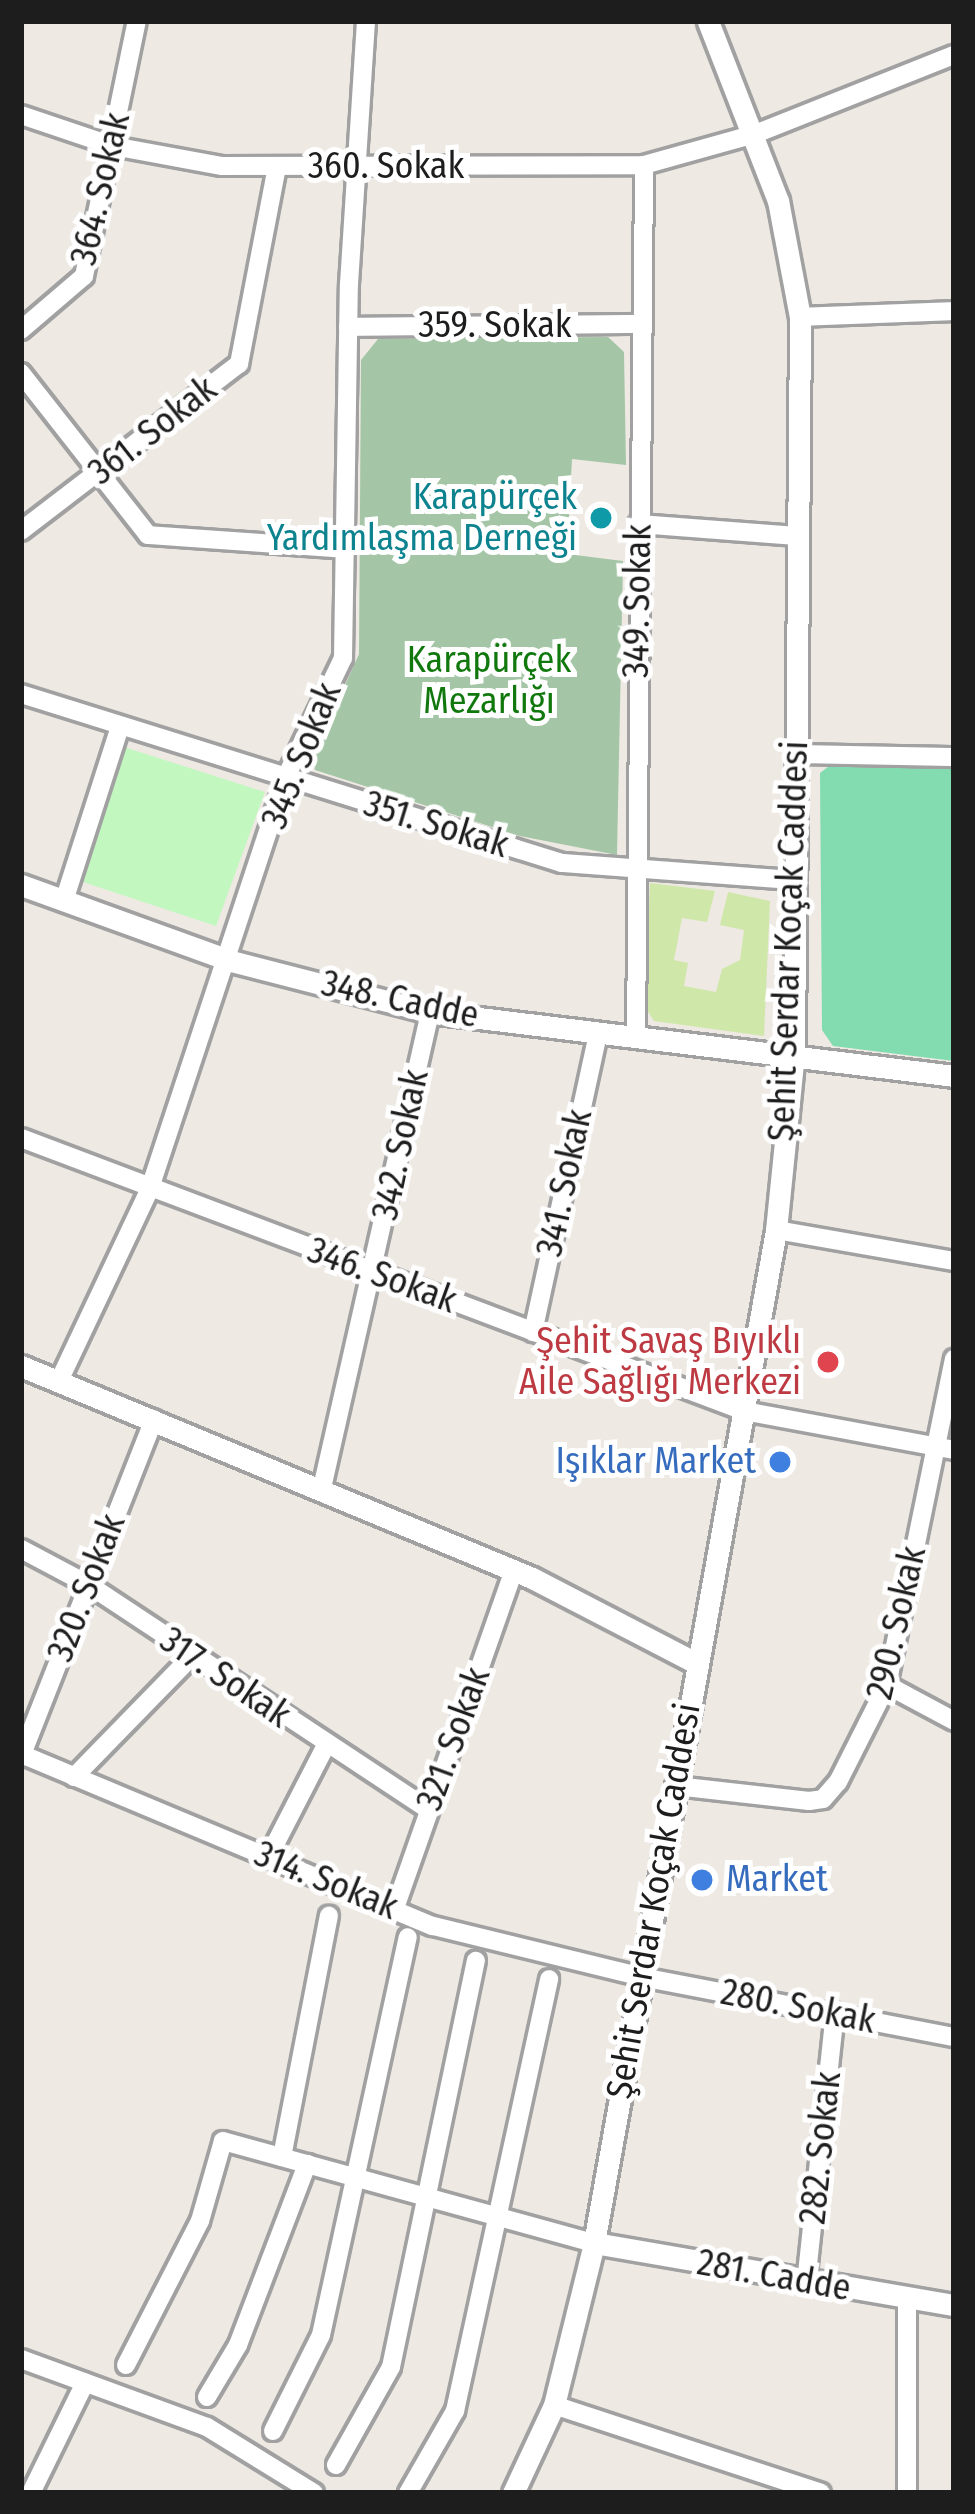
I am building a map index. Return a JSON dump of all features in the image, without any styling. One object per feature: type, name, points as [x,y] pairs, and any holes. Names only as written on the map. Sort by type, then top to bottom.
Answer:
[{"type":"street","name":"364. Sokak","points":[[21,330],[84,276],[137,21]]},
{"type":"street","name":"345. Sokak","points":[[58,1382],[149,1191],[231,961],[285,779],[343,658],[348,327],[366,21]]},
{"type":"street","name":"Şehit Serdar Koçak Caddesi","points":[[513,2493],[554,2404],[593,2243],[776,1230],[794,1054],[800,316],[788,236],[755,134],[708,21]]},
{"type":"street","name":"360. Sokak","points":[[22,120],[113,146],[223,166],[644,165],[755,134],[954,55]]},
{"type":"street","name":"349. Sokak","points":[[636,1037],[644,165]]},
{"type":"street","name":"361. Sokak","points":[[21,531],[99,476],[239,364],[277,166]]},
{"type":"street","points":[[800,316],[954,311]]},
{"type":"street","name":"359. Sokak","points":[[348,327],[642,325]]},
{"type":"street","points":[[21,373],[148,535],[346,549]]},
{"type":"street","points":[[638,524],[798,536]]},
{"type":"street","name":"351. Sokak","points":[[21,694],[118,730],[562,863],[793,880]]},
{"type":"street","points":[[64,901],[118,730]]},
{"type":"street","points":[[795,754],[954,757]]},
{"type":"street","name":"348. Cadde","points":[[21,885],[231,961],[430,1012],[794,1054]]},
{"type":"street","name":"342. Sokak","points":[[322,1488],[430,1012]]},
{"type":"street","name":"341. Sokak","points":[[532,1332],[598,1034]]},
{"type":"street","points":[[794,1054],[954,1076]]},
{"type":"street","name":"346. Sokak","points":[[21,1138],[149,1191],[744,1411],[954,1450]]},
{"type":"street","points":[[776,1230],[954,1261]]},
{"type":"street","name":"290. Sokak","points":[[676,1786],[824,1799],[886,1685],[954,1359]]},
{"type":"street","points":[[21,1366],[514,1570],[696,1663]]},
{"type":"street","name":"320. Sokak","points":[[22,1755],[154,1419]]},
{"type":"street","name":"317. Sokak","points":[[21,1549],[89,1585],[428,1809]]},
{"type":"street","name":"321. Sokak","points":[[394,1908],[514,1570]]},
{"type":"street","points":[[74,1777],[192,1656]]},
{"type":"street","points":[[886,1685],[954,1721]]},
{"type":"street","points":[[268,1858],[326,1744]]},
{"type":"street","name":"314. Sokak","points":[[22,1755],[433,1926],[642,1977]]},
{"type":"street","points":[[282,2157],[329,1916]]},
{"type":"street","points":[[273,2431],[321,2336],[358,2184],[408,1937]]},
{"type":"street","points":[[336,2465],[391,2368],[430,2201],[476,1961]]},
{"type":"street","name":"280. Sokak","points":[[642,1977],[954,2037]]},
{"type":"street","points":[[408,2493],[455,2411],[549,1979]]},
{"type":"street","name":"282. Sokak","points":[[806,2283],[835,2013]]},
{"type":"street","points":[[127,2365],[200,2221],[223,2141],[358,2184],[500,2214],[593,2243]]},
{"type":"street","points":[[207,2396],[238,2345],[307,2164]]},
{"type":"street","name":"281. Cadde","points":[[593,2243],[954,2305]]},
{"type":"street","points":[[907,2298],[907,2493]]},
{"type":"street","points":[[21,2359],[207,2427],[314,2493]]},
{"type":"street","points":[[31,2493],[85,2383]]},
{"type":"street","points":[[554,2404],[821,2493]]},
{"type":"green space","name":"Karapürçek Mezarlığı","points":[[608,337],[624,352],[626,465],[572,459],[567,554],[623,561],[617,855],[520,836],[315,770],[312,759],[359,654],[361,360],[378,339]]},
{"type":"green space","points":[[124,747],[265,792],[216,926],[80,881]]},
{"type":"green space","points":[[833,763],[954,768],[954,1061],[833,1046],[822,1030],[820,773]]},
{"type":"green space","points":[[650,883],[715,891],[707,922],[682,918],[674,960],[688,963],[684,986],[716,992],[722,969],[740,960],[744,930],[720,925],[728,892],[770,901],[764,1036],[654,1021],[645,1007]]},
{"type":"place","name":"Karapürçek Yardımlaşma Derneği","points":[[601,518]]},
{"type":"place","name":"Şehit Savaş Bıyıklı Aile Sağlığı Merkezi","points":[[828,1362]]},
{"type":"place","name":"Işıklar Market","points":[[780,1462]]},
{"type":"place","name":"Market","points":[[702,1880]]}]
